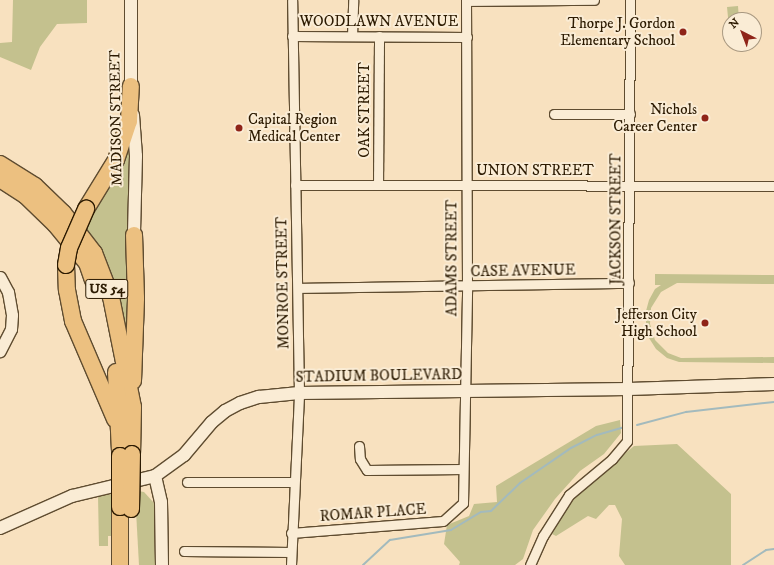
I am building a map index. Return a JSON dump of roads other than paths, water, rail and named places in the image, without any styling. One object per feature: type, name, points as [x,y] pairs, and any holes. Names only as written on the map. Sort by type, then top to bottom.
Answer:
[{"type":"highway","points":[[121,436],[73,321],[66,290],[66,265],[69,248],[86,209],[116,160],[129,121],[131,86]]},
{"type":"highway","name":"US 54","points":[[0,164],[35,186],[63,213],[94,253],[110,297],[132,407],[126,455],[125,508],[120,565]]},
{"type":"highway","name":"US 54","points":[[0,179],[30,200],[55,224],[87,263],[105,313],[116,371],[121,436],[126,455]]},
{"type":"highway","points":[[132,407],[136,298],[134,235]]},
{"type":"highway","name":"US 54","points":[[125,508],[130,565]]},
{"type":"main road","name":"MADISON STREET","points":[[131,0],[131,86],[136,156],[134,235]]},
{"type":"main road","name":"STADIUM BOULEVARD","points":[[2,527],[72,496],[155,476],[184,455],[212,422],[230,408],[250,399],[299,393],[464,390],[629,390],[774,384]]},
{"type":"main road","points":[[155,476],[161,502],[162,565]]},
{"type":"street","name":"MONROE STREET","points":[[291,565],[291,533],[299,393],[292,0]]},
{"type":"street","points":[[352,36],[353,0]]},
{"type":"street","name":"WOODLAWN AVENUE","points":[[466,1],[594,0]]},
{"type":"street","name":"JACKSON STREET","points":[[530,565],[549,525],[569,495],[612,459],[627,442],[629,390],[630,0]]},
{"type":"street","name":"ADAMS STREET","points":[[452,511],[463,503],[467,286],[466,1]]},
{"type":"street","name":"WOODLAWN AVENUE","points":[[292,36],[466,37]]},
{"type":"street","name":"OAK STREET","points":[[378,185],[379,36]]},
{"type":"street","points":[[554,114],[630,114]]},
{"type":"street","name":"UNION STREET","points":[[295,185],[774,186]]},
{"type":"street","points":[[0,277],[8,292],[12,315],[11,329],[0,351]]},
{"type":"street","name":"CASE AVENUE","points":[[298,288],[629,283]]},
{"type":"street","points":[[359,446],[360,460],[367,470],[463,469]]},
{"type":"street","points":[[187,482],[294,482]]},
{"type":"street","name":"ROMAR PLACE","points":[[291,533],[443,521],[452,511]]},
{"type":"street","points":[[184,551],[291,552]]},
{"type":"waterway","points":[[637,425],[686,412],[774,402]]},
{"type":"waterway","points":[[363,565],[390,540],[451,530],[481,512],[491,511],[520,483],[571,448],[597,435],[622,428]]},
{"type":"waterway","points":[[743,565],[766,550],[774,549]]},
{"type":"place","name":"Thorpe J. Gordon Elementary School","points":[[683,32]]},
{"type":"place","name":"Nichols Career Center","points":[[705,118]]},
{"type":"place","name":"Capital Region Medical Center","points":[[239,128]]},
{"type":"place","name":"Jefferson City High School","points":[[705,323]]}]
